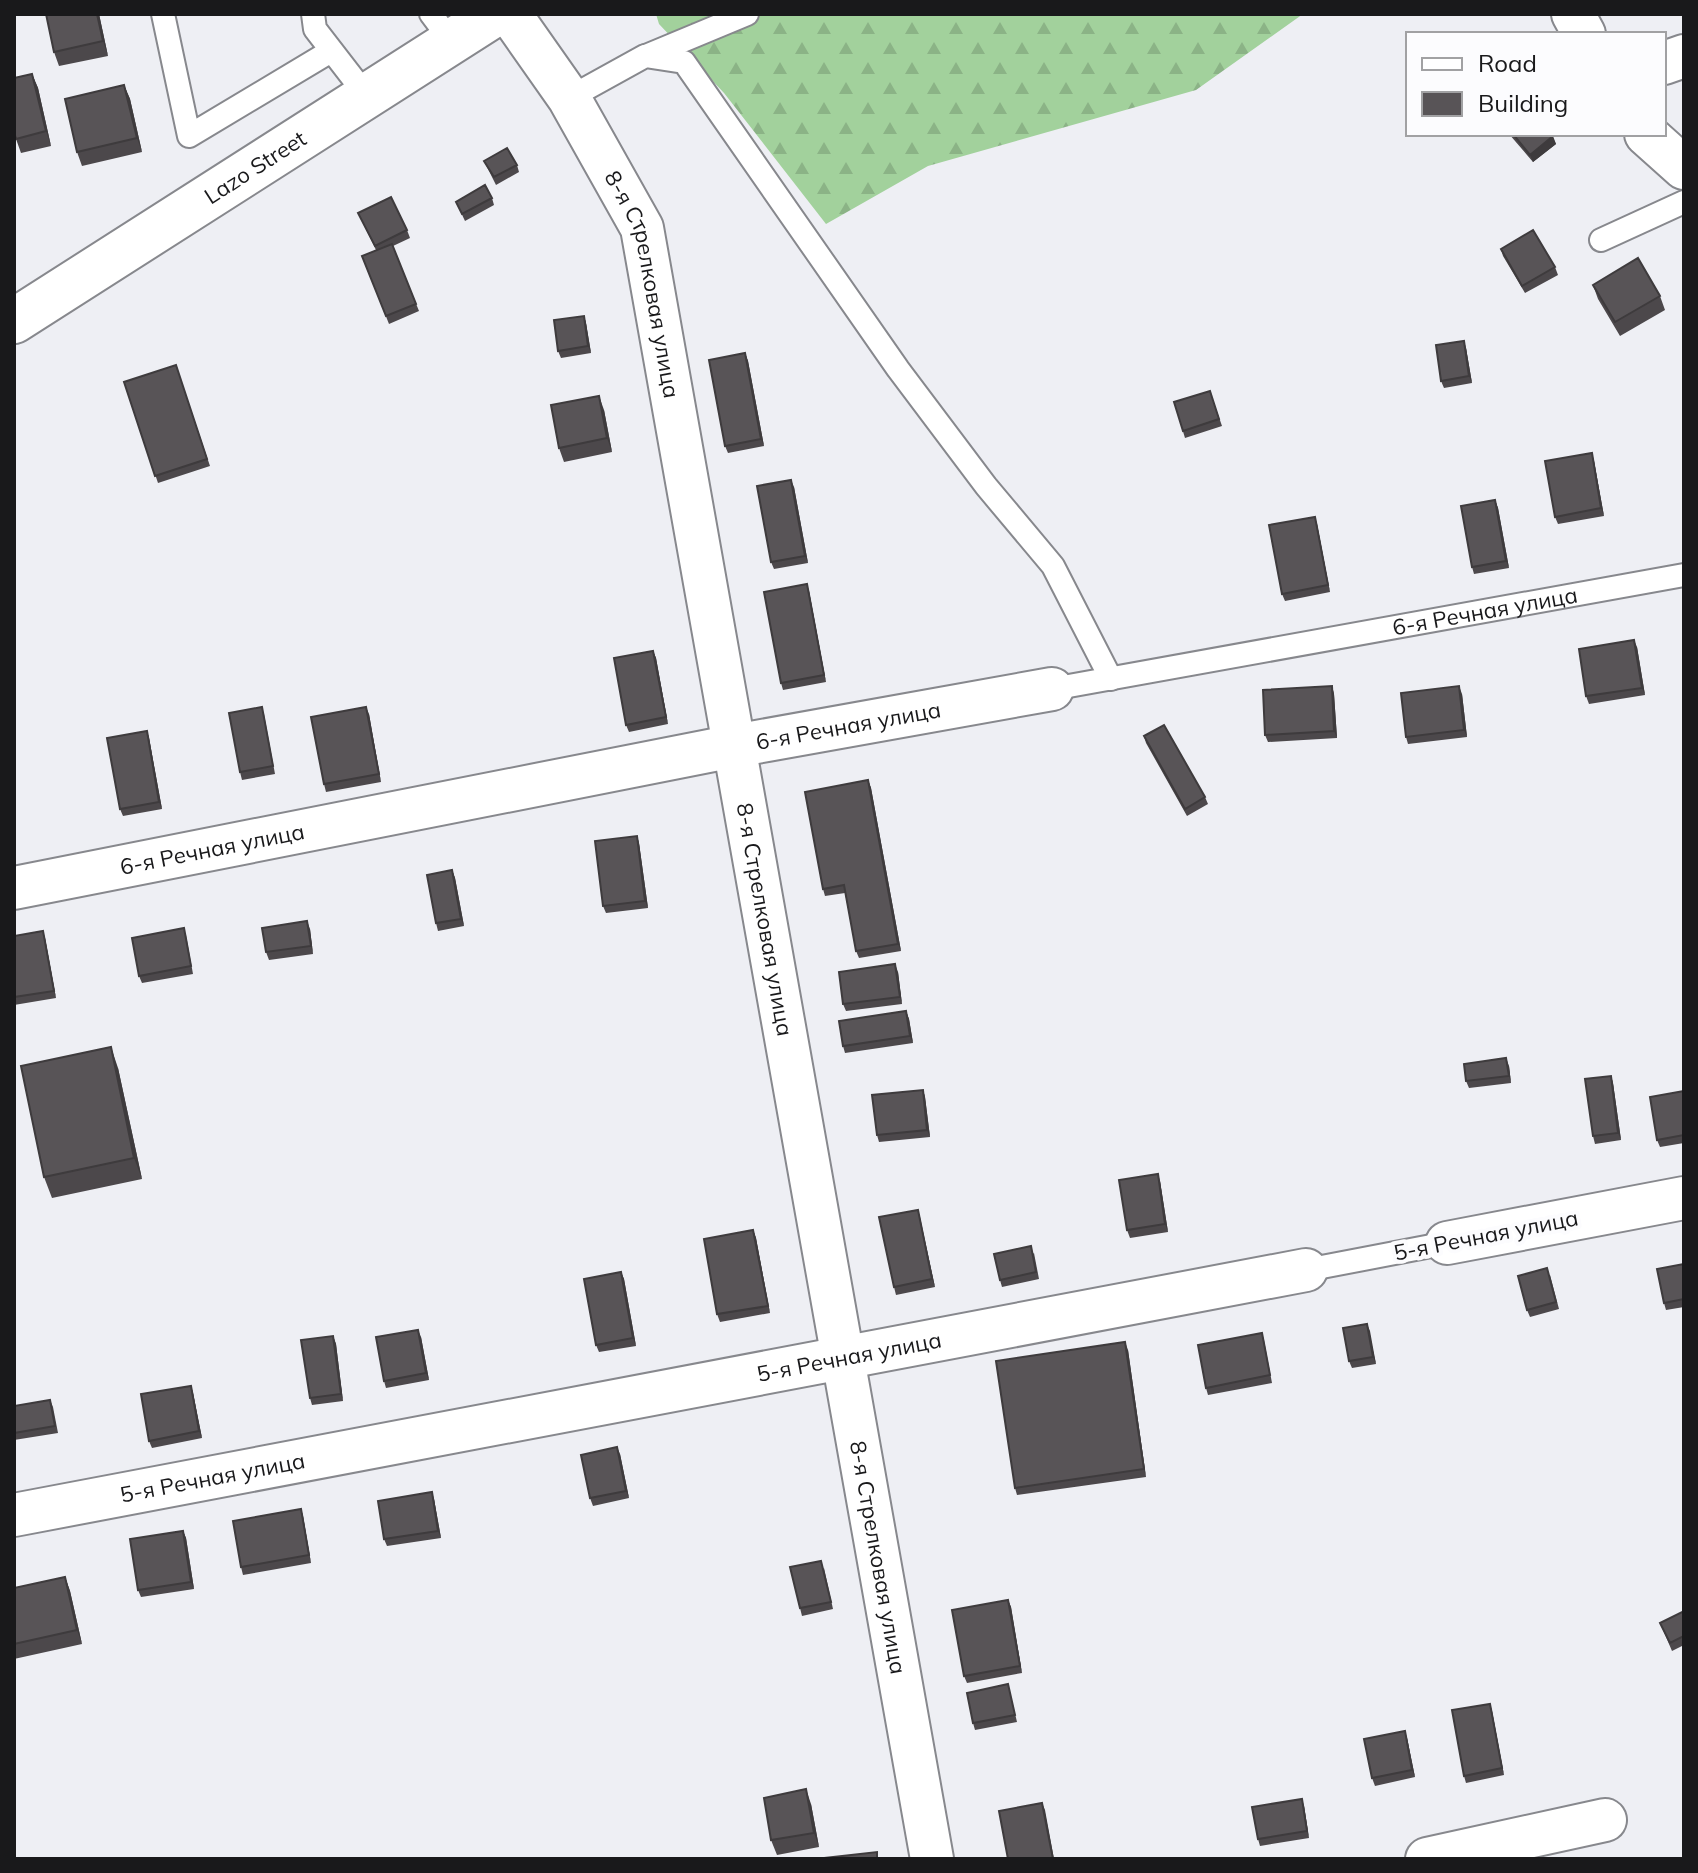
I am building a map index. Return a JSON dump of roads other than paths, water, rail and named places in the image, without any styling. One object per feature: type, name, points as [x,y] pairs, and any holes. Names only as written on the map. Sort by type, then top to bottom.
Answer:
[{"type":"main road","name":"Lazo Street","points":[[14,321],[366,95],[442,28],[495,14]]},
{"type":"street","name":"8-я Стрелковая улица","points":[[510,14],[569,98],[642,228],[932,1859]]},
{"type":"street","points":[[1573,14],[1583,32]]},
{"type":"street","points":[[1648,136],[1684,168]]},
{"type":"street","name":"6-я Речная улица","points":[[14,888],[734,746],[1052,689]]},
{"type":"street","name":"5-я Речная улица","points":[[1447,1243],[1684,1198]]},
{"type":"street","name":"5-я Речная улица","points":[[14,1515],[1306,1270]]},
{"type":"street","points":[[1427,1859],[1605,1820]]},
{"type":"lane","points":[[163,14],[189,136],[331,51]]},
{"type":"lane","points":[[313,14],[315,29],[366,95]]},
{"type":"lane","points":[[569,98],[645,56],[747,14]]},
{"type":"lane","points":[[645,56],[684,62],[879,344],[986,486],[1027,530],[1053,566],[1104,680]]},
{"type":"lane","points":[[1601,240],[1684,202]]},
{"type":"lane","name":"6-я Речная улица","points":[[1052,689],[1684,575]]},
{"type":"lane","name":"5-я Речная улица","points":[[1306,1270],[1447,1243]]}]
